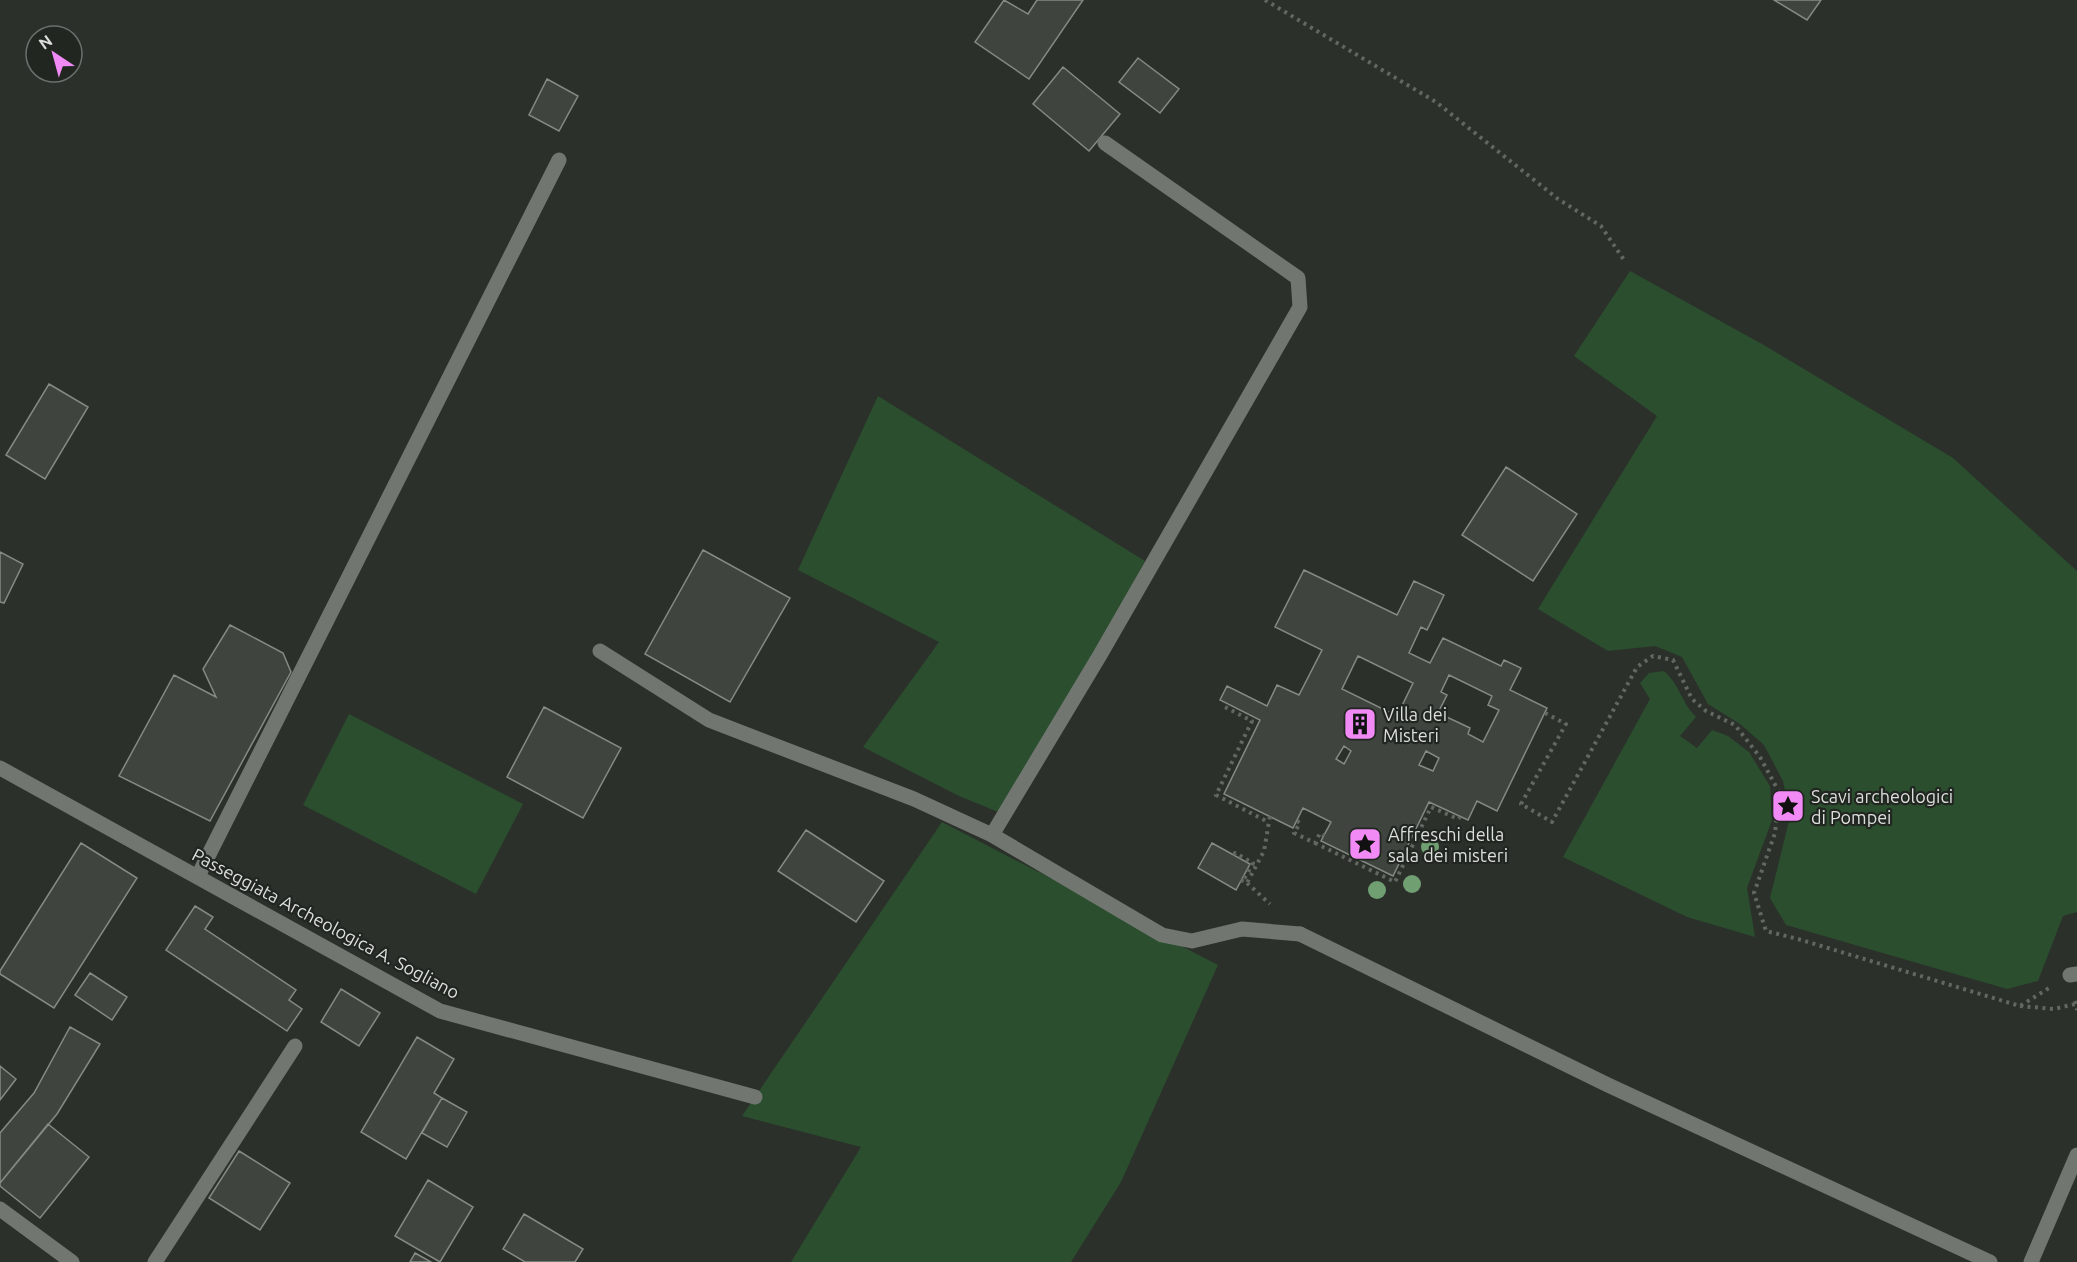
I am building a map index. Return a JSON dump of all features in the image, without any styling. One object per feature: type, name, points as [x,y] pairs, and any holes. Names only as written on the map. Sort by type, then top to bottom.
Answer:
[{"type":"street","points":[[992,835],[1100,655],[1300,307],[1298,278],[1105,143]]},
{"type":"street","points":[[198,876],[559,160]]},
{"type":"street","points":[[600,651],[709,720],[914,798],[992,835],[1162,934],[1192,941],[1242,929],[1300,934],[1608,1085],[1990,1262]]},
{"type":"street","name":"Passeggiata Archeologica A. Sogliano","points":[[0,768],[440,1011],[755,1097]]},
{"type":"street","points":[[155,1262],[295,1046]]},
{"type":"street","points":[[2031,1262],[2077,1155]]},
{"type":"street","points":[[0,1209],[72,1262]]},
{"type":"path","points":[[1265,0],[1436,102],[1558,199],[1601,226],[1624,260]]},
{"type":"path","points":[[1545,713],[1566,724],[1521,804],[1552,822],[1637,668],[1653,656],[1673,660],[1692,699],[1706,711],[1735,725],[1760,757],[1779,792],[1775,833],[1754,893],[1766,931],[2020,1006],[2054,1009],[2076,1004],[2077,1010]]},
{"type":"path","points":[[1225,707],[1253,719],[1216,795],[1268,822]]},
{"type":"path","points":[[1297,821],[1300,823],[1294,833],[1395,882],[1424,817],[1431,807],[1458,819],[1460,817]]},
{"type":"path","points":[[1234,855],[1235,853],[1253,863],[1246,882],[1264,851],[1270,816]]},
{"type":"path","points":[[1315,843],[1320,833],[1324,836]]},
{"type":"path","points":[[2020,1006],[2074,975]]},
{"type":"green space","points":[[1630,271],[1762,344],[1953,458],[2077,571],[2077,912],[2063,916],[2038,981],[2007,989],[1786,925],[1770,898],[1790,817],[1783,781],[1764,745],[1740,724],[1708,704],[1682,657],[1655,646],[1608,651],[1538,609],[1657,416],[1574,356]]},
{"type":"green space","points":[[878,396],[1145,561],[1008,816],[959,796],[863,747],[939,642],[798,570]]},
{"type":"green space","points":[[1664,671],[1674,682],[1696,717],[1680,736],[1697,748],[1712,730],[1728,736],[1749,752],[1770,786],[1772,820],[1747,888],[1755,937],[1687,917],[1563,857],[1650,699],[1640,683],[1649,673]]},
{"type":"green space","points":[[349,714],[523,804],[476,894],[303,805]]},
{"type":"green space","points":[[942,822],[1218,965],[1121,1182],[1071,1262],[791,1262],[861,1147],[742,1116]]},
{"type":"building","points":[[1004,0],[1028,14],[1037,0],[1083,0],[1029,79],[975,42]]},
{"type":"building","points":[[1774,0],[1821,0],[1807,20]]},
{"type":"building","points":[[1138,58],[1179,89],[1160,113],[1119,82]]},
{"type":"building","points":[[1063,67],[1120,114],[1089,151],[1033,104]]},
{"type":"building","points":[[547,79],[578,96],[559,131],[529,115]]},
{"type":"building","points":[[49,384],[88,407],[45,479],[6,455]]},
{"type":"building","points":[[1506,467],[1577,514],[1533,581],[1462,535]]},
{"type":"building","points":[[703,550],[790,598],[730,702],[645,654]]},
{"type":"building","points":[[0,552],[23,564],[4,603],[0,602]]},
{"type":"building","name":"Villa dei Misteri","points":[[1304,570],[1397,615],[1414,581],[1444,595],[1427,630],[1421,627],[1409,653],[1430,663],[1443,638],[1501,666],[1504,660],[1521,668],[1510,690],[1547,708],[1497,811],[1477,801],[1468,820],[1429,802],[1393,876],[1321,841],[1331,822],[1303,808],[1293,828],[1224,794],[1260,720],[1220,700],[1227,686],[1267,706],[1277,685],[1299,695],[1322,650],[1275,627]],"holes":[[[1358,656],[1413,683],[1397,716],[1342,689]],[[1449,675],[1492,696],[1488,705],[1499,710],[1483,742],[1468,734],[1470,728],[1438,713],[1447,695],[1441,692]],[[1344,746],[1351,751],[1344,764],[1336,759]],[[1426,751],[1439,758],[1433,771],[1419,765]]]},
{"type":"building","points":[[230,625],[283,653],[291,672],[210,821],[119,776],[174,675],[216,697],[203,669]]},
{"type":"building","points":[[544,707],[621,748],[583,818],[507,777]]},
{"type":"building","points":[[806,830],[884,881],[856,922],[778,871]]},
{"type":"building","points":[[81,843],[137,878],[54,1008],[0,974],[0,971]]},
{"type":"building","points":[[1212,843],[1250,864],[1236,890],[1198,868]]},
{"type":"building","points":[[195,906],[213,917],[205,929],[296,990],[289,1000],[302,1009],[287,1031],[166,950]]},
{"type":"building","points":[[90,973],[127,997],[112,1020],[75,995]]},
{"type":"building","points":[[341,989],[380,1013],[359,1046],[321,1022]]},
{"type":"building","points":[[70,1027],[100,1044],[57,1114],[0,1183],[0,1133],[34,1093]]},
{"type":"building","points":[[417,1037],[454,1059],[434,1093],[442,1098],[406,1159],[361,1132]]},
{"type":"building","points":[[0,1066],[16,1079],[0,1100]]},
{"type":"building","points":[[442,1098],[467,1112],[447,1147],[422,1133]]},
{"type":"building","points":[[48,1124],[89,1157],[40,1218],[0,1186],[0,1183]]},
{"type":"building","points":[[239,1151],[290,1183],[260,1230],[209,1198]]},
{"type":"building","points":[[428,1180],[473,1207],[440,1262],[395,1236]]},
{"type":"building","points":[[524,1214],[583,1249],[575,1262],[525,1262],[503,1249]]},
{"type":"building","points":[[415,1253],[431,1262],[410,1262]]},
{"type":"place","name":"Villa dei Misteri","points":[[1360,724]]},
{"type":"place","name":"Scavi archeologici di Pompei","points":[[1788,806]]},
{"type":"place","name":"Affreschi della sala dei misteri","points":[[1365,844]]}]
